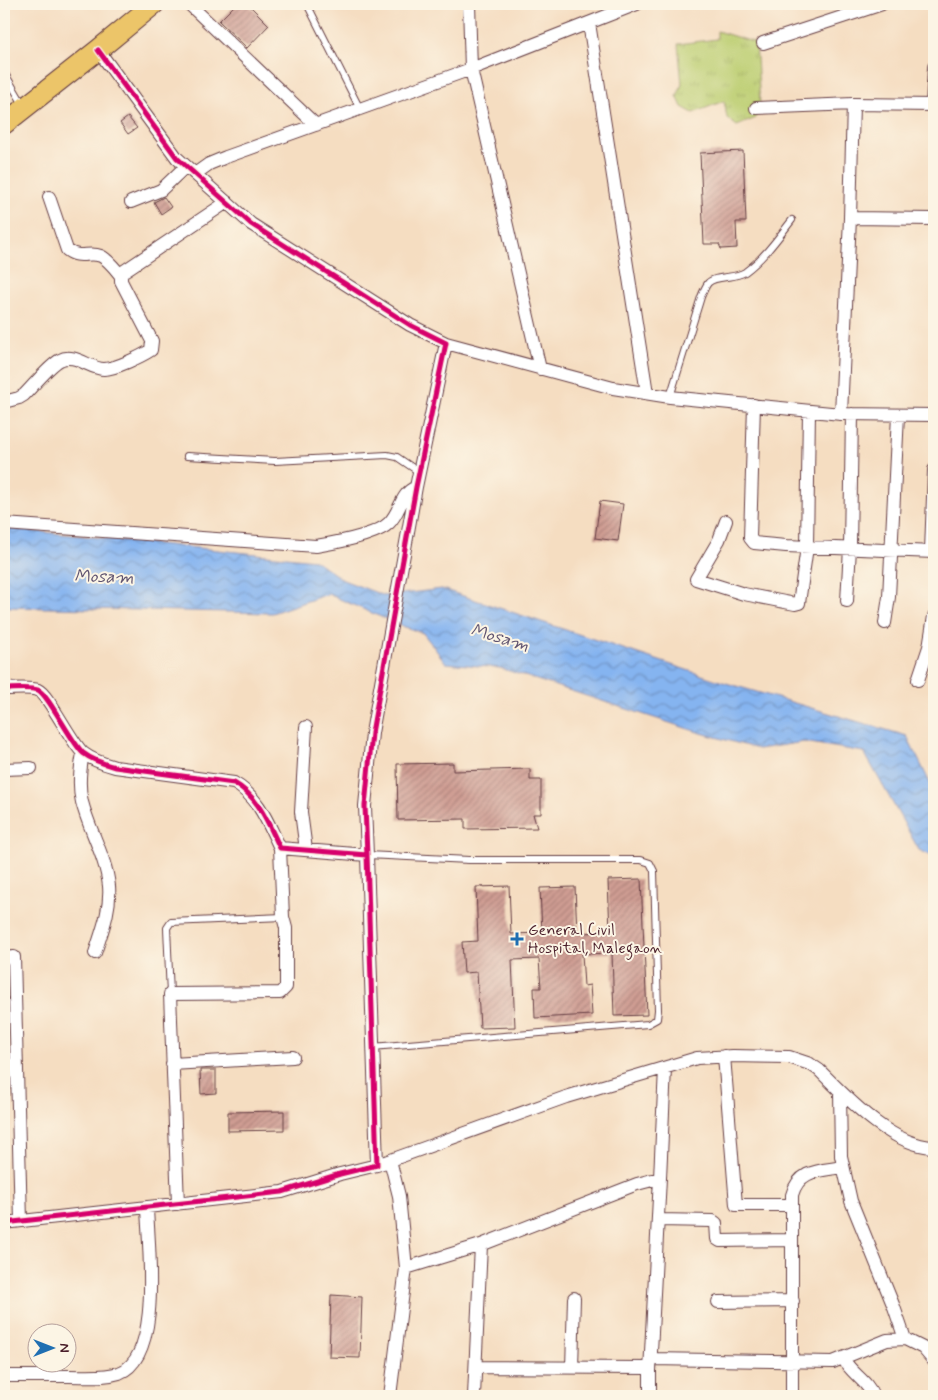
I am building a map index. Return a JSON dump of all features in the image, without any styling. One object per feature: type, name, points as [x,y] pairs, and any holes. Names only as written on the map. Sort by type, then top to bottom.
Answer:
[{"type":"main road","points":[[4,124],[154,4]]},
{"type":"street","points":[[189,4],[316,125]]},
{"type":"street","points":[[469,4],[471,69],[540,370]]},
{"type":"street","points":[[131,202],[161,190],[190,170],[471,69],[637,4]]},
{"type":"street","points":[[763,43],[882,4]]},
{"type":"street","points":[[589,23],[647,394]]},
{"type":"street","points":[[98,50],[177,158],[251,224],[410,325],[446,343],[540,370],[613,388],[647,394],[847,414],[934,415]]},
{"type":"street","points":[[756,108],[853,104],[933,105],[934,67]]},
{"type":"street","points":[[847,602],[850,548],[847,414],[853,104]]},
{"type":"street","points":[[49,197],[67,250],[73,255],[91,254],[104,258],[121,276]]},
{"type":"street","points":[[4,402],[24,395],[59,360],[72,358],[97,368],[109,368],[145,354],[150,350],[152,341],[121,281],[121,276],[124,271],[227,202]]},
{"type":"street","points":[[850,218],[934,219]]},
{"type":"street","points":[[377,1165],[365,806],[372,733],[416,487],[446,343]]},
{"type":"street","points":[[754,405],[750,538],[754,543],[807,547],[933,551],[934,470]]},
{"type":"street","points":[[726,521],[719,540],[696,577],[698,581],[744,594],[797,604],[807,547],[810,411]]},
{"type":"street","points":[[885,623],[889,597],[898,415]]},
{"type":"street","points":[[4,524],[316,546],[334,543],[379,530],[389,523],[398,511],[407,492],[416,487]]},
{"type":"street","points":[[918,680],[929,647],[934,616]]},
{"type":"street","points":[[4,689],[33,689],[43,692],[73,741],[83,753],[99,762],[115,767],[234,783],[244,788],[255,799],[280,848],[283,917],[286,928],[286,987],[284,991],[280,994],[170,994],[178,1204]]},
{"type":"street","points":[[306,727],[300,812],[306,850]]},
{"type":"street","points":[[83,753],[80,784],[82,802],[109,886],[108,909],[95,953]]},
{"type":"street","points":[[4,769],[31,768]]},
{"type":"street","points":[[280,848],[367,855]]},
{"type":"street","points":[[4,958],[14,957],[21,1221]]},
{"type":"street","points":[[724,1056],[736,1205],[792,1205]]},
{"type":"street","points":[[4,1224],[282,1192],[377,1165],[566,1097],[696,1058],[772,1056],[789,1057],[802,1061],[819,1070],[874,1122],[917,1144],[934,1147]]},
{"type":"street","points":[[172,1064],[292,1058]]},
{"type":"street","points":[[650,1396],[665,1068]]},
{"type":"street","points":[[840,1090],[840,1136],[843,1167],[851,1202],[905,1338]]},
{"type":"street","points":[[390,1160],[399,1196],[406,1268],[390,1396]]},
{"type":"street","points":[[792,1396],[792,1205],[795,1185],[804,1175],[843,1167]]},
{"type":"street","points":[[406,1268],[481,1246],[637,1184],[660,1178]]},
{"type":"street","points":[[4,1376],[104,1376],[120,1372],[132,1364],[142,1350],[148,1322],[150,1278],[147,1207]]},
{"type":"street","points":[[658,1220],[715,1222],[717,1239],[720,1241],[792,1240]]},
{"type":"street","points":[[474,1396],[481,1246]]},
{"type":"street","points":[[572,1368],[574,1298]]},
{"type":"street","points":[[718,1302],[793,1301]]},
{"type":"street","points":[[476,1367],[650,1368],[651,1365],[793,1361],[833,1362],[887,1340],[905,1338],[923,1348],[933,1358]]},
{"type":"street","points":[[843,1358],[873,1396]]},
{"type":"lane","points":[[307,4],[360,109]]},
{"type":"lane","points":[[4,72],[24,107]]},
{"type":"lane","points":[[670,397],[701,297],[708,283],[712,280],[744,273],[767,251],[792,220]]},
{"type":"lane","points":[[187,456],[275,461],[386,455],[397,457],[419,472]]},
{"type":"lane","points":[[367,855],[468,860],[641,860],[650,863],[654,871],[657,980],[657,1019],[648,1024],[372,1046]]},
{"type":"lane","points":[[170,994],[167,928],[170,922],[283,917]]},
{"type":"green space","points":[[717,31],[756,43],[760,104],[756,118],[737,126],[727,118],[724,101],[693,113],[682,107],[677,96],[682,84],[678,44],[717,39]]},
{"type":"water","name":"Mosam","points":[[4,528],[315,560],[343,580],[385,596],[442,589],[726,683],[907,736],[934,791],[934,857],[919,850],[864,752],[804,742],[758,749],[698,732],[500,668],[446,663],[423,633],[328,594],[272,613],[4,607]]},
{"type":"building","points":[[236,4],[248,4],[269,25],[247,48],[219,21]]},
{"type":"building","points":[[128,117],[137,128],[128,134],[120,123]]},
{"type":"building","points":[[743,151],[746,222],[736,222],[737,248],[721,249],[719,244],[704,244],[700,153]]},
{"type":"building","points":[[164,197],[171,207],[161,214],[154,202]]},
{"type":"building","points":[[600,501],[623,504],[618,541],[595,538]]},
{"type":"building","points":[[453,763],[453,771],[530,769],[530,780],[541,780],[541,814],[533,814],[537,828],[465,829],[465,819],[398,820],[397,764]]},
{"type":"building","points":[[641,879],[647,1015],[614,1016],[612,953],[582,954],[584,986],[590,985],[592,1015],[535,1018],[534,988],[541,988],[539,959],[512,960],[515,1027],[480,1028],[477,972],[464,973],[462,942],[478,941],[476,887],[509,886],[511,934],[542,933],[540,888],[575,887],[577,933],[610,932],[608,880]]},
{"type":"building","points":[[200,1070],[216,1070],[216,1093],[201,1094]]},
{"type":"building","points":[[284,1111],[284,1130],[228,1131],[228,1112]]},
{"type":"building","points":[[331,1295],[362,1297],[360,1358],[329,1357]]},
{"type":"cycle path","points":[[98,50],[177,158],[251,224],[410,325],[446,343],[416,487],[372,733],[365,806],[367,855]]},
{"type":"cycle path","points":[[4,689],[26,688],[38,690],[42,693],[78,747],[83,753],[98,762],[115,767],[234,783],[243,789],[262,811],[280,848],[367,855],[377,1165],[282,1192],[4,1223]]},
{"type":"place","name":"General Civil Hospital, Malegaon","points":[[517,939]]}]
